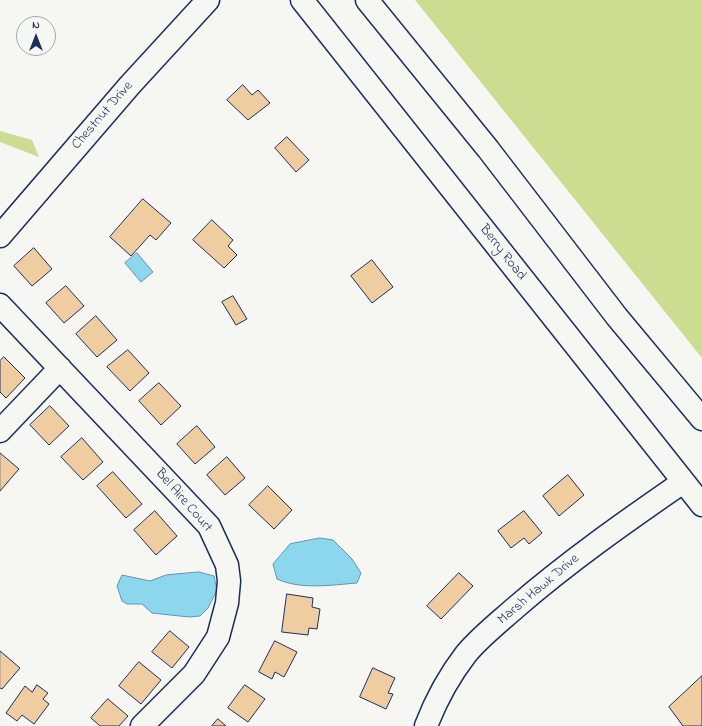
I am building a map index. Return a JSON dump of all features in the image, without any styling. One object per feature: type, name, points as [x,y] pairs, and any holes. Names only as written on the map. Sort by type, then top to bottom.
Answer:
[{"type":"main road","name":"Chestnut Drive","points":[[0,236],[130,85],[208,0]]},
{"type":"main road","name":"Berry Road","points":[[302,0],[682,482],[702,505]]},
{"type":"main road","points":[[367,0],[483,143],[617,317],[702,419]]},
{"type":"main road","name":"Bel Aire Court","points":[[0,305],[210,526],[227,565],[229,581],[227,603],[218,637],[194,674],[142,726]]},
{"type":"main road","points":[[0,430],[60,368]]},
{"type":"main road","name":"Marsh Hawk Drive","points":[[426,726],[448,679],[467,653],[491,629],[538,588],[606,536],[682,482]]},
{"type":"green space","points":[[415,0],[702,0],[702,358]]},
{"type":"green space","points":[[0,131],[32,140],[39,157],[0,142]]},
{"type":"water","points":[[137,253],[153,272],[141,282],[125,263]]},
{"type":"water","points":[[320,538],[333,540],[352,559],[361,573],[357,583],[327,586],[306,586],[296,585],[277,579],[273,564],[290,544]]},
{"type":"water","points":[[199,572],[214,576],[217,590],[208,608],[200,616],[189,617],[152,613],[142,604],[127,604],[122,601],[117,586],[122,575],[150,581],[166,575]]},
{"type":"building","points":[[243,85],[252,95],[258,90],[270,103],[248,120],[227,100]]},
{"type":"building","points":[[287,137],[309,160],[296,172],[275,148]]},
{"type":"building","points":[[143,199],[171,223],[156,240],[150,235],[131,256],[110,237]]},
{"type":"building","points":[[212,220],[233,240],[228,246],[237,255],[224,268],[193,240]]},
{"type":"building","points":[[34,248],[52,269],[32,286],[14,266]]},
{"type":"building","points":[[372,260],[393,287],[372,303],[351,276]]},
{"type":"building","points":[[66,286],[84,306],[64,323],[46,303]]},
{"type":"building","points":[[233,296],[247,319],[236,325],[222,302]]},
{"type":"building","points":[[96,316],[117,340],[97,357],[76,334]]},
{"type":"building","points":[[128,350],[149,373],[130,391],[107,367]]},
{"type":"building","points":[[4,357],[25,378],[6,398],[0,392],[0,361]]},
{"type":"building","points":[[159,383],[181,406],[161,425],[139,401]]},
{"type":"building","points":[[50,406],[69,426],[49,445],[30,425]]},
{"type":"building","points":[[197,426],[215,447],[195,464],[177,444]]},
{"type":"building","points":[[82,438],[103,462],[83,480],[61,457]]},
{"type":"building","points":[[0,453],[19,469],[0,491]]},
{"type":"building","points":[[227,457],[245,478],[225,495],[207,475]]},
{"type":"building","points":[[113,472],[142,504],[126,518],[97,486]]},
{"type":"building","points":[[568,475],[584,495],[559,516],[543,496]]},
{"type":"building","points":[[268,486],[292,510],[274,529],[249,505]]},
{"type":"building","points":[[155,511],[177,536],[156,555],[134,530]]},
{"type":"building","points":[[524,511],[542,533],[529,544],[524,538],[511,548],[498,531]]},
{"type":"building","points":[[459,573],[473,586],[441,619],[427,606]]},
{"type":"building","points":[[287,594],[313,598],[312,607],[320,609],[317,629],[309,628],[308,635],[282,632]]},
{"type":"building","points":[[170,631],[189,647],[172,668],[152,652]]},
{"type":"building","points":[[275,641],[297,652],[284,677],[275,672],[272,679],[259,672]]},
{"type":"building","points":[[0,651],[20,668],[2,689],[0,688]]},
{"type":"building","points":[[139,662],[161,680],[141,704],[119,686]]},
{"type":"building","points":[[373,668],[395,678],[388,693],[393,694],[386,709],[360,697]]},
{"type":"building","points":[[702,676],[702,726],[683,726],[669,707]]},
{"type":"building","points":[[37,685],[48,693],[43,699],[49,704],[34,724],[22,715],[17,721],[6,713],[25,686],[32,692]]},
{"type":"building","points":[[245,685],[265,699],[248,722],[228,708]]},
{"type":"building","points":[[108,699],[128,716],[119,726],[100,726],[91,718]]},
{"type":"building","points":[[218,719],[226,726],[212,726]]}]
